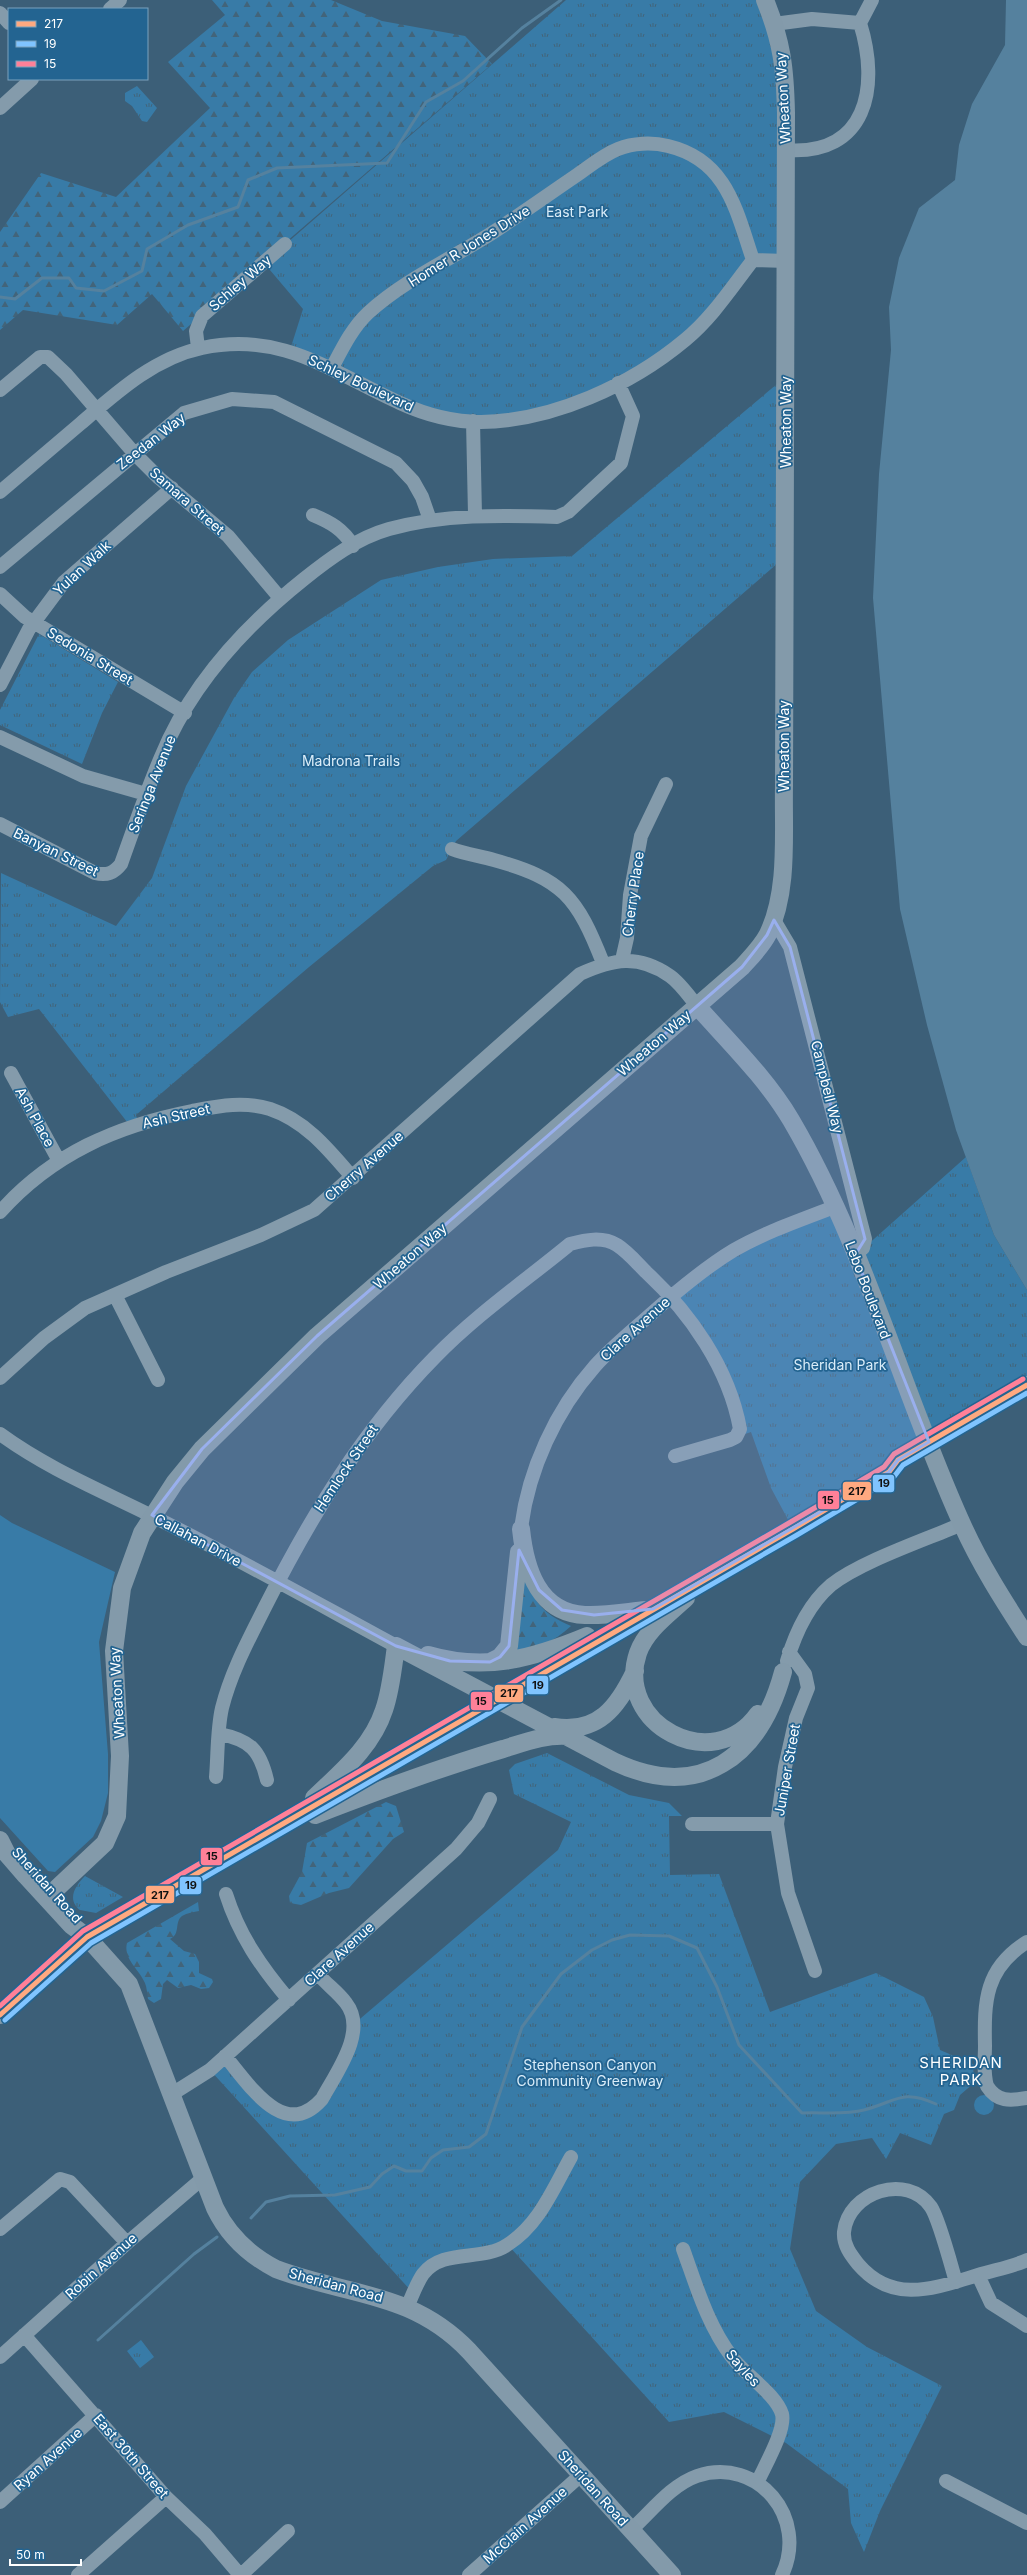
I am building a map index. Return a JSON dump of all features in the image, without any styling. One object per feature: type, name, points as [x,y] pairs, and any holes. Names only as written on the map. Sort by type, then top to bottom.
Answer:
[{"type":"main road","name":"Wheaton Way","points":[[55,1890],[105,1843],[117,1816],[120,1756],[114,1664],[116,1630],[125,1579],[135,1550],[152,1515],[202,1449],[317,1336],[698,1006],[752,957],[768,935],[774,920],[781,878],[784,786],[787,261],[786,150],[785,67],[774,24],[765,0]]},
{"type":"main road","name":"Lebo Boulevard","points":[[698,1006],[784,1108],[806,1147],[855,1255],[962,1524],[994,1586],[1027,1637]]},
{"type":"main road","points":[[0,2015],[87,1937],[897,1467],[1027,1385]]},
{"type":"main road","points":[[897,1467],[1027,1399]]},
{"type":"main road","points":[[521,1529],[524,1556],[530,1575],[544,1596],[556,1606],[584,1615],[653,1609]]},
{"type":"main road","points":[[490,1662],[505,1652],[511,1637],[521,1529]]},
{"type":"main road","points":[[703,1580],[653,1628],[638,1652],[636,1671],[638,1692],[644,1707],[660,1727],[684,1740],[711,1743],[723,1740],[745,1729],[761,1710],[783,1672]]},
{"type":"main road","points":[[396,1646],[450,1661],[490,1662],[517,1660],[554,1650],[653,1609]]},
{"type":"main road","points":[[294,1818],[355,1758],[372,1736],[386,1704],[396,1646]]},
{"type":"main road","points":[[396,1646],[615,1762],[644,1773],[669,1777],[695,1775],[718,1767],[747,1745],[764,1720],[774,1700],[783,1672]]},
{"type":"main road","points":[[547,1726],[563,1728],[580,1726],[605,1715],[620,1701],[636,1671]]},
{"type":"main road","points":[[258,1838],[390,1786],[490,1753],[538,1739],[568,1736]]},
{"type":"main road","name":"Sheridan Road","points":[[0,1839],[15,1847],[80,1918],[87,1937]]},
{"type":"main road","name":"Sheridan Road","points":[[0,1839],[7,1854],[71,1926],[87,1937],[129,1984],[203,2178],[215,2208],[226,2228],[242,2245],[264,2263],[289,2274],[378,2296],[407,2307],[441,2326],[462,2344],[672,2575]]},
{"type":"street","points":[[111,8],[120,0]]},
{"type":"street","points":[[786,150],[810,151],[831,146],[855,124],[867,96],[868,84],[867,48],[860,24],[872,0]]},
{"type":"street","points":[[0,13],[8,22]]},
{"type":"street","points":[[774,24],[812,19],[860,24]]},
{"type":"street","points":[[0,108],[31,80]]},
{"type":"street","name":"Homer R Jones Drive","points":[[332,368],[353,330],[376,306],[492,233],[604,157],[627,146],[649,144],[667,146],[693,155],[709,166],[722,181],[731,197],[753,260]]},
{"type":"street","name":"Schley Way","points":[[198,348],[196,331],[202,316],[285,244]]},
{"type":"street","points":[[753,260],[787,261]]},
{"type":"street","name":"Schley Boulevard","points":[[0,492],[97,410],[154,366],[198,348],[230,344],[279,348],[332,368],[400,403],[436,415],[473,422],[498,421],[538,414],[566,406],[618,383],[686,339],[708,317],[753,260]]},
{"type":"street","name":"Samara Street","points":[[0,390],[42,357],[48,357],[56,364],[134,453],[228,536],[280,598]]},
{"type":"street","name":"Seringa Avenue","points":[[113,872],[121,864],[161,756],[205,680],[236,641],[280,598],[331,558],[388,529],[430,520],[475,515],[560,516],[605,479],[621,463],[626,452],[633,416],[618,383]]},
{"type":"street","name":"Zeedan Way","points":[[0,567],[134,453],[184,413],[232,399],[274,402],[396,463],[413,481],[422,497],[430,520]]},
{"type":"street","points":[[473,422],[475,515]]},
{"type":"street","name":"Yulan Walk","points":[[0,685],[34,622],[64,582],[172,488]]},
{"type":"street","points":[[313,515],[329,522],[342,531],[353,546]]},
{"type":"street","name":"Sedonia Street","points":[[0,594],[19,613],[185,713]]},
{"type":"street","points":[[0,737],[83,776],[146,794]]},
{"type":"street","name":"Cherry Place","points":[[622,960],[627,938],[630,895],[641,836],[666,784]]},
{"type":"street","name":"Banyan Street","points":[[0,824],[95,873],[102,875],[113,872]]},
{"type":"street","points":[[452,849],[524,868],[553,884],[569,898],[584,920],[603,963]]},
{"type":"street","name":"Campbell Way","points":[[774,920],[790,947],[866,1239],[862,1248],[855,1255]]},
{"type":"street","name":"Cherry Avenue","points":[[0,1378],[56,1329],[85,1308],[314,1210],[353,1178],[580,974],[603,963],[622,960],[646,963],[671,976],[698,1006]]},
{"type":"street","name":"Ash Place","points":[[11,1073],[59,1161]]},
{"type":"street","name":"Ash Street","points":[[0,1212],[22,1187],[59,1161],[96,1140],[150,1120],[237,1103],[270,1109],[286,1116],[322,1141],[353,1178]]},
{"type":"street","name":"Clare Avenue","points":[[521,1529],[526,1498],[541,1454],[576,1390],[605,1355],[672,1296],[702,1272],[739,1248],[834,1207]]},
{"type":"street","name":"Hemlock Street","points":[[216,1777],[222,1708],[239,1659],[278,1582],[314,1516],[365,1437],[405,1389],[445,1348],[570,1244],[591,1238],[616,1245],[672,1296]]},
{"type":"street","points":[[115,1295],[158,1380]]},
{"type":"street","points":[[672,1296],[694,1324],[719,1368],[740,1429],[736,1437],[675,1456]]},
{"type":"street","name":"Callahan Drive","points":[[0,1434],[29,1456],[152,1515],[396,1646]]},
{"type":"street","points":[[783,1672],[789,1652],[806,1615],[831,1586],[863,1566],[962,1524]]},
{"type":"street","name":"Juniper Street","points":[[789,1652],[805,1674],[808,1688],[796,1718],[785,1768],[777,1824],[788,1893],[815,1971]]},
{"type":"street","points":[[220,1734],[242,1740],[252,1748],[262,1759],[267,1780]]},
{"type":"street","name":"Clare Avenue","points":[[172,2094],[210,2070],[460,1845],[481,1819],[490,1799]]},
{"type":"street","points":[[692,1824],[777,1824]]},
{"type":"street","points":[[226,1894],[236,1923],[256,1960],[289,2000]]},
{"type":"street","points":[[1027,1942],[1002,1963],[992,1980],[986,1998],[985,2077],[987,2086],[993,2094],[1009,2101],[1027,2098]]},
{"type":"street","points":[[225,2056],[273,2109],[286,2114],[294,2115],[316,2106],[322,2099],[350,2044],[354,2024],[345,2002],[318,1974]]},
{"type":"street","points":[[407,2307],[422,2276],[441,2260],[497,2251],[523,2234],[538,2217],[571,2157]]},
{"type":"street","name":"Robin Avenue","points":[[0,2357],[126,2243],[203,2178]]},
{"type":"street","points":[[0,2229],[52,2184],[60,2179],[70,2182],[126,2243]]},
{"type":"street","points":[[956,2282],[932,2208],[922,2197],[900,2189],[886,2188],[869,2196],[847,2221],[844,2233],[846,2248],[866,2274],[876,2282],[904,2290],[940,2287],[1027,2260]]},
{"type":"street","name":"Sayles","points":[[683,2249],[718,2337],[739,2367],[778,2404],[782,2415],[780,2432],[757,2483]]},
{"type":"street","points":[[978,2275],[992,2303],[1027,2326]]},
{"type":"street","name":"East 30th Street","points":[[24,2335],[166,2496],[205,2534],[241,2575]]},
{"type":"street","name":"Ryan Avenue","points":[[0,2502],[96,2415]]},
{"type":"street","points":[[631,2530],[678,2487],[697,2476],[707,2474],[732,2474],[757,2483],[773,2497],[782,2510],[787,2525],[790,2553],[782,2575]]},
{"type":"street","name":"McClain Avenue","points":[[469,2575],[581,2475]]},
{"type":"street","points":[[946,2481],[1027,2523]]},
{"type":"street","points":[[78,2575],[166,2496]]},
{"type":"street","points":[[241,2575],[288,2531]]},
{"type":"highlighted area","points":[[774,920],[790,947],[865,1239],[855,1255],[929,1442],[898,1460],[889,1472],[653,1609],[594,1615],[562,1610],[539,1590],[519,1550],[509,1646],[500,1657],[490,1662],[450,1661],[396,1646],[152,1515],[202,1449],[317,1336],[742,967],[767,935]]},
{"type":"green space","points":[[212,0],[331,0],[382,21],[465,36],[492,64],[183,331],[152,294],[117,325],[23,310],[0,330],[0,232],[41,173],[116,197],[210,108],[168,62],[225,15]]},
{"type":"green space","name":"East Park","points":[[566,0],[765,0],[774,24],[787,261],[753,260],[708,317],[647,366],[538,414],[454,419],[290,350],[303,309],[264,263]]},
{"type":"green space","points":[[137,86],[157,108],[147,122],[142,121],[132,106],[125,101],[125,93]]},
{"type":"green space","name":"Madrona Trails","points":[[777,384],[785,557],[456,841],[446,860],[433,866],[309,967],[136,1115],[139,1124],[131,1127],[39,1009],[8,1017],[0,1002],[1,873],[116,926],[152,878],[186,786],[234,698],[252,672],[288,640],[381,580],[438,567],[493,559],[572,556]]},
{"type":"green space","points":[[39,634],[118,682],[102,713],[82,764],[0,725],[0,710]]},
{"type":"green space","name":"Sheridan Park","points":[[966,1157],[994,1235],[1027,1290],[1027,1385],[793,1529],[771,1488],[751,1432],[736,1437],[719,1368],[672,1296],[701,1272],[834,1207],[856,1255]]},
{"type":"green space","points":[[0,1515],[12,1523],[115,1572],[99,1642],[108,1754],[108,1793],[101,1821],[93,1837],[55,1872],[48,1871],[0,1818]]},
{"type":"green space","points":[[521,1571],[534,1598],[545,1611],[571,1626],[565,1632],[544,1644],[513,1652]]},
{"type":"green space","name":"Stephenson Canyon Community Greenway","points":[[547,1753],[629,1795],[669,1803],[682,1816],[669,1816],[670,1875],[719,1874],[770,2012],[876,1973],[924,1997],[933,2017],[940,2050],[973,2064],[974,2083],[960,2095],[954,2110],[944,2114],[931,2145],[900,2133],[886,2159],[872,2138],[836,2144],[800,2182],[790,2249],[816,2311],[867,2347],[942,2386],[880,2511],[864,2552],[851,2523],[848,2489],[786,2443],[724,2412],[669,2422],[508,2245],[447,2258],[413,2293],[210,2070],[225,2056],[279,2112],[316,2106],[354,2024],[558,1850],[571,1822],[514,1794],[509,1770],[515,1764]]},
{"type":"green space","points":[[386,1802],[396,1806],[404,1832],[393,1839],[349,1888],[329,1893],[301,1905],[290,1903],[289,1896],[302,1872],[307,1843]]},
{"type":"green space","points":[[85,1876],[123,1897],[96,1913],[80,1910],[76,1906],[73,1897],[78,1884]]},
{"type":"green space","points":[[198,1902],[199,1911],[182,1916],[178,1921],[177,1931],[170,1939],[184,1951],[195,1954],[199,1962],[199,1973],[212,1979],[213,1982],[209,1988],[201,1989],[191,1985],[178,1988],[167,1980],[163,1984],[161,1999],[154,2003],[148,1999],[145,1983],[129,1959],[126,1949],[127,1943]]},
{"type":"green space","points":[[984,2095],[991,2098],[994,2105],[991,2112],[984,2115],[977,2112],[974,2105],[977,2098]]},
{"type":"green space","points":[[141,2340],[154,2357],[140,2368],[127,2351]]},
{"type":"shaded area","points":[[1006,0],[1027,0],[1027,1290],[994,1235],[956,1130],[927,1025],[900,909],[873,598],[879,474],[891,350],[889,307],[899,258],[919,208],[955,180],[959,145],[972,104],[1005,45]]},
{"type":"waterway","points":[[0,297],[15,299],[42,278],[69,278],[76,288],[104,291],[142,271],[147,249],[188,225],[238,207],[248,180],[277,168],[387,163],[426,102],[463,81],[522,28],[561,0]]},
{"type":"waterway","points":[[251,2218],[266,2202],[290,2196],[335,2195],[370,2187],[382,2174],[394,2166],[406,2171],[422,2171],[431,2158],[443,2150],[469,2147],[486,2134],[522,2027],[561,1974],[592,1950],[612,1940],[630,1935],[669,1936],[697,1948],[717,1987],[739,2045],[802,2113],[857,2112],[906,2097],[924,2099],[936,2104]]},
{"type":"waterway","points":[[98,2340],[194,2254],[217,2237]]},
{"type":"transit line","name":"15","points":[[0,2006],[83,1931],[789,1523],[884,1467],[894,1454],[1023,1379]]},
{"type":"transit line","name":"217","points":[[0,2015],[87,1937],[793,1529],[889,1472],[898,1460],[1027,1385]]},
{"type":"transit line","name":"19","points":[[5,2020],[91,1943],[797,1535],[893,1478],[903,1465],[1027,1393]]},
{"type":"district","name":"SHERIDAN PARK","points":[[961,2072]]}]
